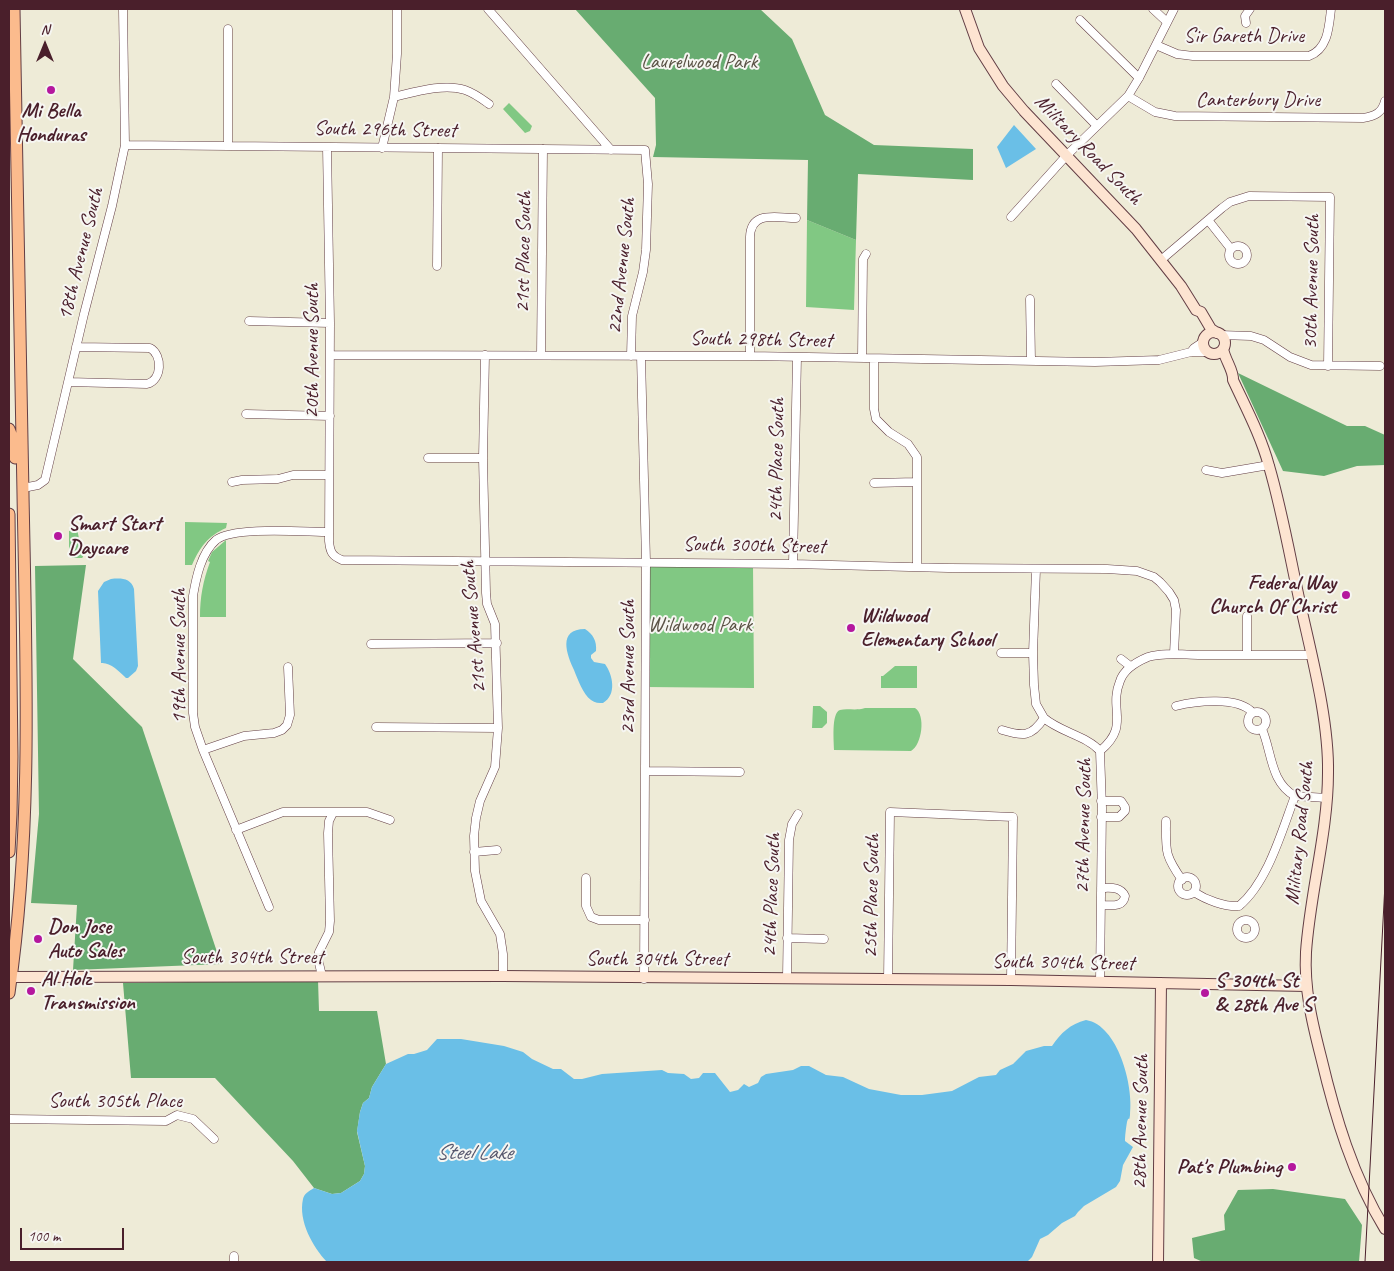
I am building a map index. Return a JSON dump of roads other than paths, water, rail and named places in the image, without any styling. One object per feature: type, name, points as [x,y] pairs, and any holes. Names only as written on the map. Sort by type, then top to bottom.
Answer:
[{"type":"main road","points":[[9,993],[22,878],[26,800],[27,694],[23,488],[14,261],[14,9]]},
{"type":"main road","points":[[9,429],[15,448],[17,485],[23,488]]},
{"type":"main road","points":[[9,514],[12,748],[12,814],[9,852]]},
{"type":"street","name":"18th Avenue South","points":[[23,488],[38,485],[45,480],[125,145],[123,9]]},
{"type":"street","points":[[382,148],[394,97],[398,54],[397,9]]},
{"type":"street","points":[[488,9],[611,150]]},
{"type":"street","name":"Military Road South","points":[[965,9],[980,48],[994,73],[1018,104],[1136,229],[1161,260],[1196,310],[1196,315],[1203,328],[1206,347],[1217,359],[1228,378],[1233,380]]},
{"type":"street","points":[[1154,9],[1167,22]]},
{"type":"street","points":[[1010,217],[1067,155],[1128,96],[1174,9]]},
{"type":"street","points":[[1246,23],[1245,16],[1250,9]]},
{"type":"street","name":"Sir Gareth Drive","points":[[1156,45],[1172,52],[1193,56],[1306,57],[1314,54],[1323,45],[1328,32],[1331,9]]},
{"type":"street","points":[[1080,20],[1139,78]]},
{"type":"street","points":[[228,29],[228,145]]},
{"type":"street","points":[[1056,84],[1097,126]]},
{"type":"street","points":[[394,97],[430,90],[456,88],[470,92],[489,104]]},
{"type":"street","name":"Canterbury Drive","points":[[1128,96],[1155,112],[1185,117],[1363,118],[1379,113],[1385,101]]},
{"type":"street","name":"South 296th Street","points":[[125,145],[645,150]]},
{"type":"street","name":"20th Avenue South","points":[[327,148],[330,323],[329,532],[332,555]]},
{"type":"street","points":[[437,266],[438,148]]},
{"type":"street","name":"21st Place South","points":[[541,355],[543,149]]},
{"type":"street","name":"22nd Avenue South","points":[[631,356],[632,316],[643,272],[646,250],[648,184],[645,150]]},
{"type":"street","name":"30th Avenue South","points":[[1208,220],[1230,202],[1249,196],[1330,197],[1328,366]]},
{"type":"street","points":[[750,356],[751,229],[754,222],[760,219],[796,218]]},
{"type":"street","points":[[1161,260],[1208,220],[1231,249]]},
{"type":"street","points":[[862,358],[864,259],[866,254]]},
{"type":"street","points":[[1030,299],[1031,361]]},
{"type":"street","name":"Military Road South","points":[[1196,310],[1201,312],[1211,329],[1219,334]]},
{"type":"street","points":[[248,321],[330,323]]},
{"type":"street","points":[[1236,336],[1230,339],[1218,353],[1206,347],[1209,334],[1250,336],[1264,340],[1304,364],[1380,366]]},
{"type":"street","points":[[1219,334],[1224,339],[1224,347]]},
{"type":"street","points":[[68,382],[148,384],[153,382],[158,375],[158,356],[150,348],[76,347]]},
{"type":"street","name":"South 298th Street","points":[[330,355],[750,356],[1145,362],[1168,359],[1191,352],[1194,348],[1206,347]]},
{"type":"street","name":"Military Road South","points":[[1224,347],[1226,362],[1234,375],[1233,380],[1257,431],[1269,465],[1312,656],[1326,736],[1327,798],[1307,949],[1306,986],[1322,1060],[1341,1130],[1357,1175],[1385,1230]]},
{"type":"street","name":"21st Avenue South","points":[[485,355],[483,458],[487,598],[495,624],[498,728],[494,767],[480,802],[476,818],[474,852],[478,893],[500,934],[503,954],[503,976]]},
{"type":"street","name":"23rd Avenue South","points":[[641,356],[646,562],[644,978]]},
{"type":"street","name":"24th Place South","points":[[793,564],[797,357]]},
{"type":"street","points":[[874,359],[874,409],[876,419],[889,432],[908,444],[917,457],[917,567]]},
{"type":"street","points":[[246,414],[330,416]]},
{"type":"street","points":[[428,458],[483,458]]},
{"type":"street","points":[[1206,470],[1222,473],[1269,465]]},
{"type":"street","points":[[232,482],[278,479],[293,475],[330,475]]},
{"type":"street","points":[[874,483],[916,482]]},
{"type":"street","name":"19th Avenue South","points":[[269,907],[195,727],[193,713],[193,596],[196,580],[209,548],[221,538],[240,532],[329,532]]},
{"type":"street","name":"South 300th Street","points":[[332,555],[342,560],[793,564],[1137,571],[1154,577],[1169,592],[1176,610],[1174,654]]},
{"type":"street","points":[[1036,569],[1033,653],[1038,708],[1044,718],[1061,730],[1094,745],[1100,750]]},
{"type":"street","points":[[1247,616],[1247,655]]},
{"type":"street","points":[[371,644],[496,643]]},
{"type":"street","points":[[1001,653],[1033,653]]},
{"type":"street","points":[[1120,659],[1130,666],[1150,656],[1174,654],[1312,656]]},
{"type":"street","name":"27th Avenue South","points":[[1100,982],[1102,817],[1100,750],[1114,737],[1117,727],[1118,686],[1122,675],[1130,666]]},
{"type":"street","points":[[203,750],[244,736],[274,733],[282,730],[287,725],[290,715],[288,667]]},
{"type":"street","points":[[1176,706],[1199,702],[1228,702],[1242,705],[1253,713],[1262,713],[1266,718],[1266,724],[1262,729],[1256,730],[1249,725],[1248,720],[1253,713]]},
{"type":"street","points":[[1002,730],[1018,734],[1031,733],[1044,718]]},
{"type":"street","points":[[376,727],[498,728]]},
{"type":"street","points":[[1262,729],[1276,776],[1286,789],[1295,796],[1327,798]]},
{"type":"street","points":[[645,771],[740,772]]},
{"type":"street","points":[[1239,906],[1250,895],[1265,870],[1295,796]]},
{"type":"street","points":[[1101,801],[1121,801],[1125,807],[1125,811],[1119,817],[1102,817]]},
{"type":"street","points":[[236,830],[283,812],[367,812],[390,820]]},
{"type":"street","name":"25th Place South","points":[[888,980],[890,812],[1013,817],[1011,980]]},
{"type":"street","points":[[322,976],[318,959],[319,952],[329,932],[329,821],[333,813]]},
{"type":"street","name":"24th Place South","points":[[787,978],[789,837],[792,824],[798,814]]},
{"type":"street","points":[[1166,821],[1166,852],[1169,861],[1182,880]]},
{"type":"street","points":[[474,852],[497,850]]},
{"type":"street","points":[[586,878],[586,906],[591,917],[599,920],[645,920]]},
{"type":"street","points":[[1188,878],[1193,880],[1196,888],[1194,892],[1188,895],[1181,892],[1179,886],[1182,880],[1188,878]]},
{"type":"street","points":[[1101,888],[1118,889],[1125,896],[1124,901],[1119,905],[1101,905]]},
{"type":"street","points":[[1194,892],[1228,905],[1239,906]]},
{"type":"street","points":[[1239,906],[1243,920]]},
{"type":"street","points":[[787,938],[824,939]]},
{"type":"street","name":"South 304th Street","points":[[10,977],[503,976],[1011,980],[1306,986]]},
{"type":"street","name":"28th Avenue South","points":[[1158,1262],[1161,983]]},
{"type":"street","name":"South 305th Place","points":[[9,1118],[166,1121],[177,1115],[193,1119],[214,1139]]},
{"type":"water","points":[[1014,125],[1036,149],[1006,168],[997,147]]},
{"type":"water","points":[[111,579],[128,581],[133,585],[134,589],[138,666],[136,671],[128,678],[111,665],[101,663],[98,591],[104,582]]},
{"type":"water","points":[[585,629],[590,633],[596,644],[596,651],[591,655],[591,658],[594,662],[605,664],[612,679],[612,690],[603,703],[592,701],[588,697],[577,678],[567,650],[567,638],[570,633]]},
{"type":"water","name":"Steel Lake","points":[[1086,1020],[1097,1024],[1107,1033],[1122,1058],[1131,1103],[1125,1141],[1133,1147],[1123,1165],[1120,1181],[1116,1187],[1084,1206],[1075,1216],[1040,1239],[1032,1257],[1027,1262],[327,1262],[312,1241],[305,1225],[302,1207],[307,1193],[314,1188],[332,1194],[341,1193],[360,1181],[364,1174],[365,1166],[357,1131],[360,1112],[363,1103],[369,1098],[372,1087],[386,1064],[408,1054],[427,1050],[437,1039],[461,1039],[504,1046],[523,1052],[532,1059],[553,1069],[561,1069],[574,1079],[602,1074],[662,1070],[668,1073],[684,1074],[691,1079],[699,1078],[703,1073],[715,1073],[730,1092],[738,1090],[744,1084],[749,1087],[758,1083],[761,1077],[766,1074],[809,1066],[826,1075],[843,1077],[869,1089],[901,1095],[922,1095],[952,1091],[979,1077],[996,1075],[1000,1070],[1013,1064],[1026,1051],[1044,1046],[1052,1046],[1066,1030]]},
{"type":"tram line","points":[[1365,1262],[1385,884]]},
{"type":"place","name":"Mi Bella Honduras","points":[[51,90]]},
{"type":"place","name":"Smart Start Daycare","points":[[58,536]]},
{"type":"place","name":"Federal Way Church Of Christ","points":[[1346,595]]},
{"type":"place","name":"Wildwood Elementary School","points":[[851,628]]},
{"type":"place","name":"Don Jose Auto Sales","points":[[38,939]]},
{"type":"place","name":"Al Holz Transmission","points":[[31,991]]},
{"type":"place","name":"S 304th St & 28th Ave S","points":[[1205,993]]},
{"type":"place","name":"Pat's Plumbing","points":[[1292,1167]]},
{"type":"park label","name":"Laurelwood Park","points":[[699,62]]},
{"type":"park label","name":"Wildwood Park","points":[[700,625]]}]
